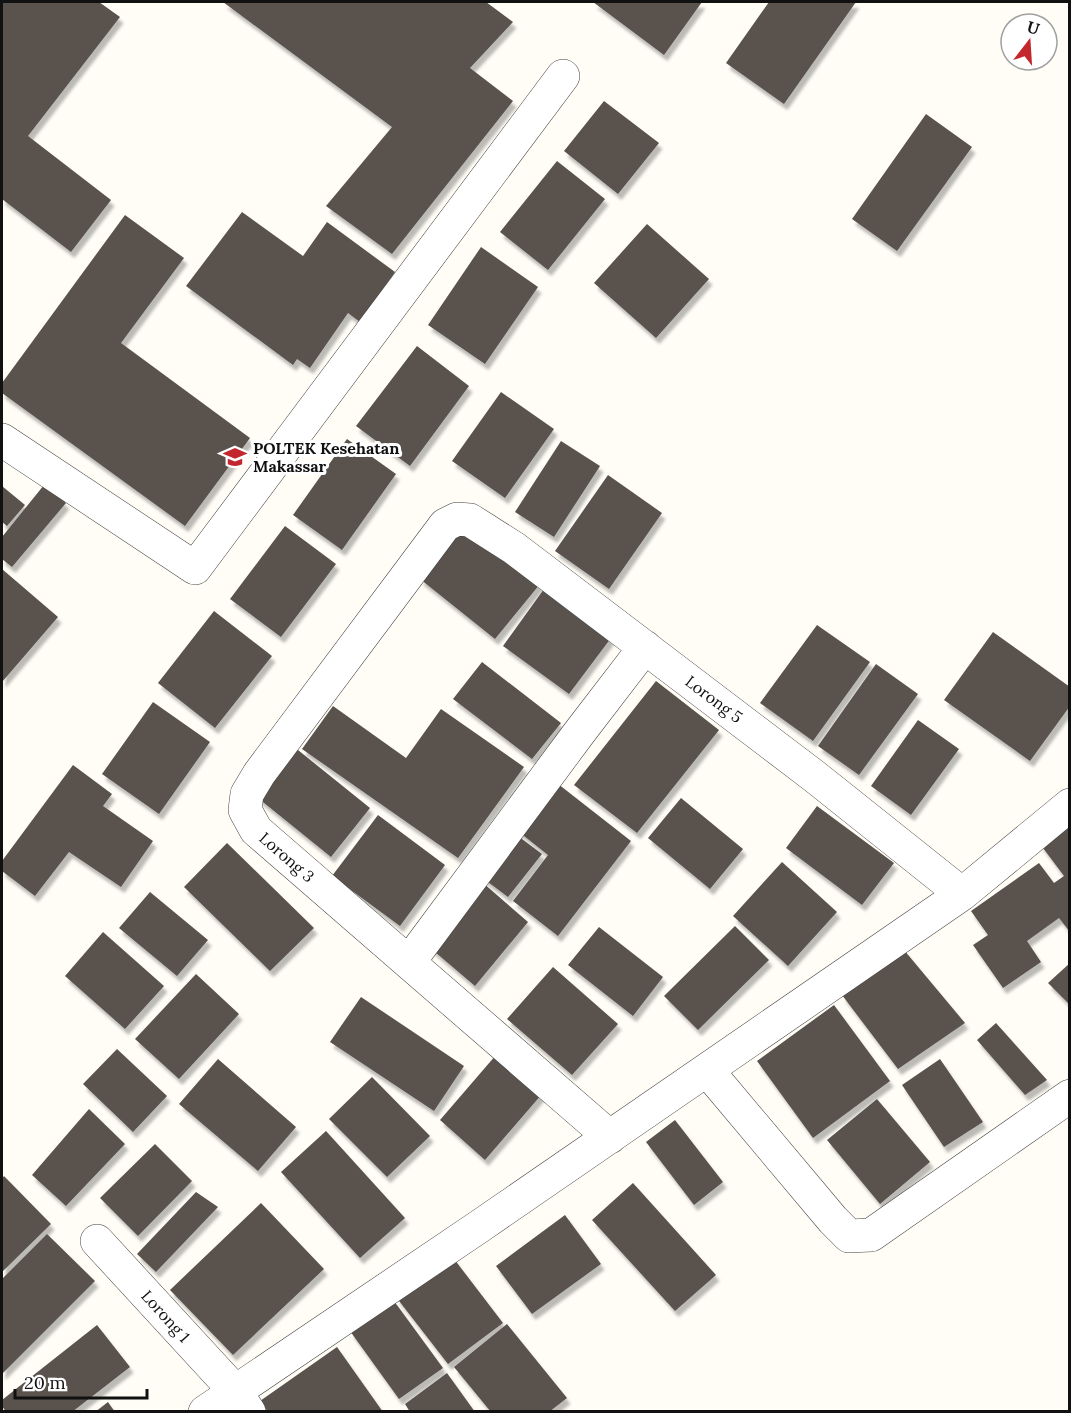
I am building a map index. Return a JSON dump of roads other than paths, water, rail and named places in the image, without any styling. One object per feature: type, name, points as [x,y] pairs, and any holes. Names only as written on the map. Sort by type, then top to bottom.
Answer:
[{"type":"street","points":[[2,440],[195,568],[563,76]]},
{"type":"street","name":"Lorong 5","points":[[457,519],[470,520],[514,548],[814,776],[962,894]]},
{"type":"street","name":"Lorong 3","points":[[457,519],[445,525],[259,774],[247,794],[245,810],[256,830],[610,1137]]},
{"type":"street","points":[[409,962],[645,647]]},
{"type":"street","points":[[206,1412],[242,1402],[610,1137],[962,894],[1070,805]]},
{"type":"street","points":[[707,1070],[849,1236],[871,1235],[1070,1096]]},
{"type":"street","name":"Lorong 1","points":[[97,1241],[242,1402]]},
{"type":"place","name":"POLTEK Kesehatan Makassar","points":[[235,457]]}]
